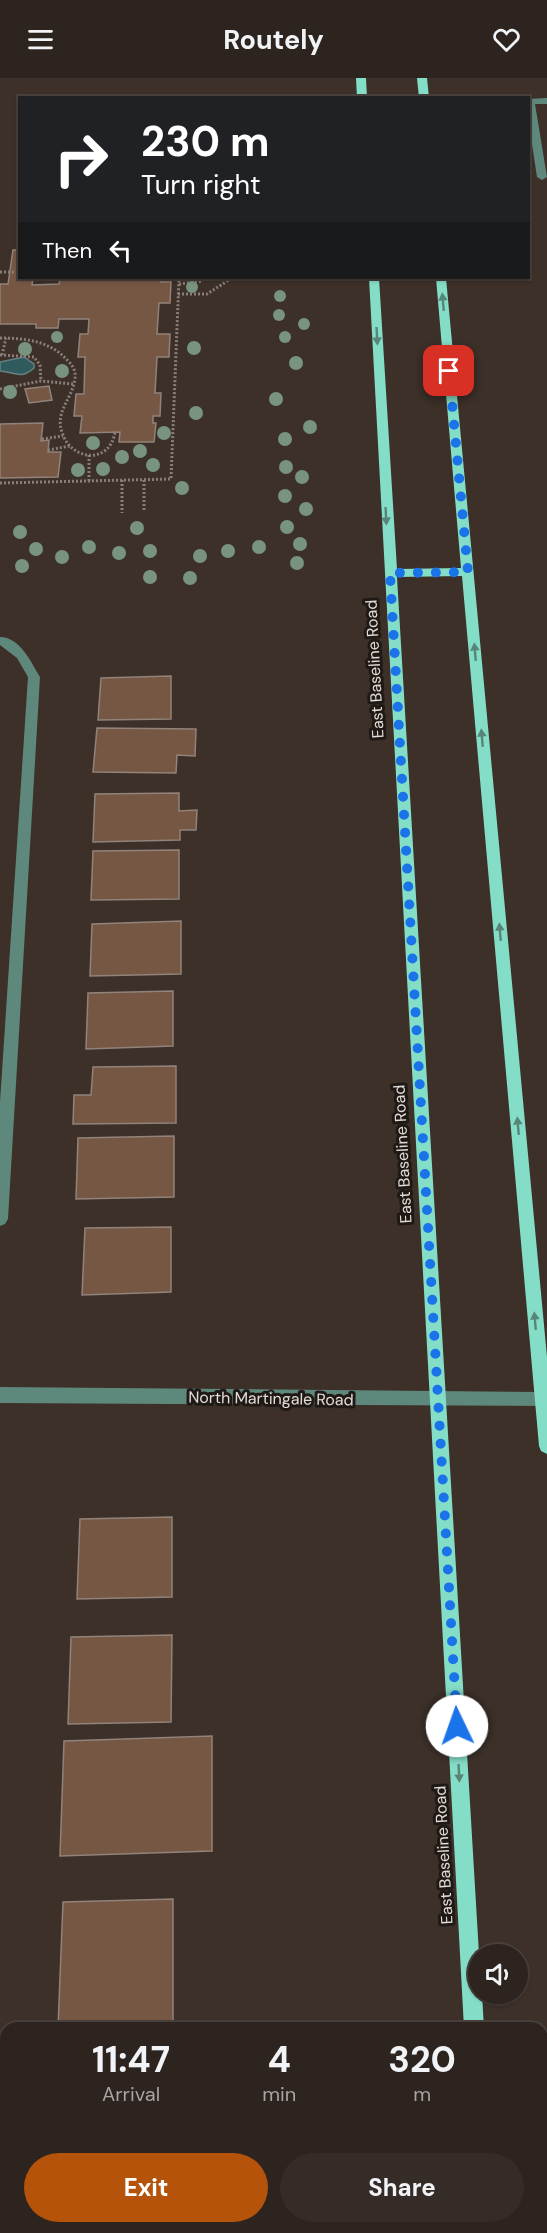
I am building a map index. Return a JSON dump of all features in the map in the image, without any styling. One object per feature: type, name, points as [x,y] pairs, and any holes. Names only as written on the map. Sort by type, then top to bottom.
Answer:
[{"type":"main road","points":[[361,78],[362,96]]},
{"type":"main road","points":[[423,78],[424,96]]},
{"type":"main road","name":"East Baseline Road","points":[[374,279],[474,2022]]},
{"type":"main road","points":[[441,279],[547,1446]]},
{"type":"main road","points":[[390,573],[468,572]]},
{"type":"street","points":[[542,177],[543,158],[530,101],[547,101]]},
{"type":"street","points":[[533,119],[547,119]]},
{"type":"street","points":[[0,641],[5,641],[21,655],[34,677],[0,1219]]},
{"type":"street","name":"North Martingale Road","points":[[0,1395],[543,1400]]},
{"type":"path","points":[[0,272],[18,272]]},
{"type":"path","points":[[0,483],[171,479],[179,279]]},
{"type":"path","points":[[178,294],[207,294],[230,279]]},
{"type":"path","points":[[179,284],[203,281]]},
{"type":"path","points":[[0,338],[27,339],[62,352],[76,372],[60,413],[63,436],[70,446],[89,455],[109,450],[116,432]]},
{"type":"path","points":[[6,338],[1,355],[29,356],[38,360],[41,381]]},
{"type":"path","points":[[0,388],[41,381],[73,384]]},
{"type":"path","points":[[42,439],[63,436]]},
{"type":"path","points":[[48,450],[70,446]]},
{"type":"path","points":[[88,481],[89,455]]},
{"type":"path","points":[[122,480],[122,513]]},
{"type":"path","points":[[144,480],[144,512]]},
{"type":"water","points":[[24,357],[34,364],[34,368],[29,372],[18,374],[0,371],[0,362]]},
{"type":"building","points":[[13,250],[18,250],[18,279],[33,279],[32,285],[59,284],[60,280],[92,279],[161,279],[161,282],[171,282],[170,303],[159,303],[157,334],[170,334],[169,357],[157,357],[155,393],[161,393],[160,416],[153,416],[153,423],[156,423],[154,442],[119,442],[120,432],[80,433],[82,416],[74,416],[76,394],[84,394],[85,357],[78,357],[80,334],[88,334],[89,319],[59,319],[58,328],[36,328],[36,324],[0,324],[0,284],[8,284]]},
{"type":"building","points":[[49,386],[52,400],[29,403],[25,389]]},
{"type":"building","points":[[43,423],[41,441],[49,440],[48,452],[61,452],[58,477],[0,478],[0,424]]},
{"type":"building","points":[[171,676],[171,719],[98,720],[101,678]]},
{"type":"building","points":[[97,728],[196,729],[195,756],[177,755],[176,773],[93,772]]},
{"type":"building","points":[[179,793],[179,811],[197,810],[196,830],[180,830],[180,840],[93,842],[95,794]]},
{"type":"building","points":[[179,850],[179,899],[91,900],[93,851]]},
{"type":"building","points":[[181,921],[181,974],[90,976],[92,924]]},
{"type":"building","points":[[173,991],[173,1046],[86,1049],[88,993]]},
{"type":"building","points":[[176,1066],[176,1123],[73,1124],[74,1095],[91,1095],[93,1067]]},
{"type":"building","points":[[174,1136],[174,1197],[76,1199],[78,1138]]},
{"type":"building","points":[[171,1227],[171,1292],[82,1295],[85,1228]]},
{"type":"building","points":[[172,1517],[172,1597],[77,1599],[80,1519]]},
{"type":"building","points":[[172,1635],[171,1722],[68,1724],[71,1637]]},
{"type":"building","points":[[212,1736],[212,1851],[60,1856],[64,1741]]},
{"type":"building","points":[[173,1899],[173,2022],[58,2022],[63,1902]]},
{"type":"route","points":[[449,371],[468,572],[390,573],[457,1726]]}]
